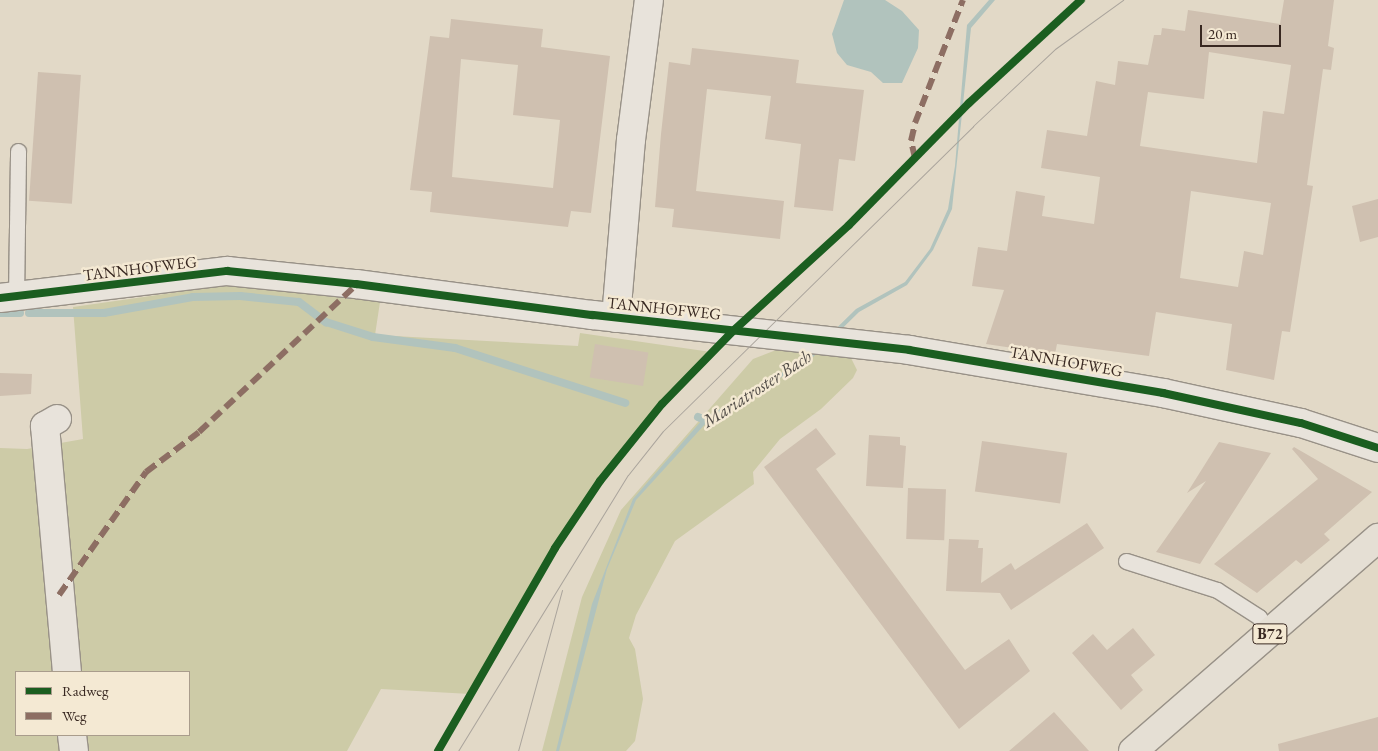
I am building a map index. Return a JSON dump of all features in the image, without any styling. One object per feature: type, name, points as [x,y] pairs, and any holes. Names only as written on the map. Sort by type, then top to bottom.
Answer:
[{"type":"main road","name":"B72","points":[[1133,751],[1270,634],[1378,538]]},
{"type":"street","name":"TANNHOFWEG","points":[[616,318],[631,140],[649,0]]},
{"type":"street","name":"TANNHOFWEG","points":[[8,298],[227,271],[851,344],[1163,392],[1301,423],[1378,448]]},
{"type":"street","points":[[57,418],[45,426],[67,671]]},
{"type":"street","points":[[72,736],[74,751]]},
{"type":"lane","points":[[8,298],[18,150]]},
{"type":"lane","points":[[1126,561],[1217,590],[1259,617],[1270,634]]},
{"type":"shaded area","points":[[228,285],[380,302],[375,335],[578,346],[580,333],[711,352],[662,404],[600,481],[555,548],[470,694],[381,689],[347,751],[0,751],[0,448],[27,449],[83,439],[73,307]]},
{"type":"shaded area","points":[[789,345],[849,354],[857,370],[853,378],[821,409],[780,439],[753,472],[754,484],[675,541],[636,615],[629,638],[635,649],[643,699],[635,741],[626,751],[542,751],[582,597],[621,510],[753,359]]},
{"type":"water","points":[[844,0],[885,0],[902,11],[919,30],[918,48],[902,83],[883,83],[871,72],[847,65],[837,53],[832,34]]},
{"type":"water","name":"Mariatroster Bach","points":[[989,0],[995,0],[971,28],[952,209],[933,250],[907,285],[859,312],[809,361],[707,422],[636,500],[607,569],[559,751],[556,751],[592,604],[633,499],[703,419],[805,359],[856,309],[905,282],[930,249],[948,209],[955,166],[967,25]]},
{"type":"building","points":[[1284,0],[1334,0],[1328,46],[1334,48],[1331,70],[1323,69],[1307,185],[1313,186],[1290,332],[1282,331],[1274,380],[1226,370],[1232,324],[1156,312],[1149,356],[1057,344],[1055,354],[986,344],[1004,290],[972,286],[978,247],[1007,251],[1016,191],[1045,196],[1042,216],[1094,224],[1100,177],[1041,168],[1047,130],[1087,136],[1096,81],[1115,85],[1118,61],[1148,65],[1154,35],[1161,35],[1162,28],[1185,31],[1188,10],[1280,24]],"holes":[[[1209,52],[1291,65],[1284,114],[1263,111],[1257,163],[1140,146],[1148,92],[1204,99]],[[1191,191],[1271,203],[1263,255],[1244,251],[1238,287],[1180,278]]]},
{"type":"building","points":[[451,19],[543,29],[541,47],[610,56],[591,213],[571,211],[568,227],[430,212],[432,192],[410,190],[430,36],[449,38]],"holes":[[[461,59],[518,65],[513,115],[560,120],[553,188],[452,177]]]},
{"type":"building","points":[[692,48],[799,60],[796,83],[864,90],[855,161],[839,159],[833,211],[794,207],[801,144],[765,139],[771,96],[707,89],[696,191],[784,201],[780,239],[672,227],[674,209],[655,207],[669,62],[690,65]]},
{"type":"building","points":[[38,72],[81,75],[72,204],[29,201]]},
{"type":"building","points":[[1378,199],[1378,237],[1360,242],[1352,206]]},
{"type":"building","points":[[595,344],[648,352],[643,386],[590,378]]},
{"type":"building","points":[[0,373],[32,374],[31,394],[0,396]]},
{"type":"building","points":[[816,428],[836,454],[816,469],[965,670],[1009,639],[1030,671],[959,729],[764,467]]},
{"type":"building","points":[[869,435],[900,437],[900,445],[906,446],[903,488],[866,486]]},
{"type":"building","points":[[982,441],[1067,453],[1060,503],[975,492]]},
{"type":"building","points":[[1219,442],[1271,453],[1200,564],[1156,552],[1206,481],[1187,493]]},
{"type":"building","points":[[1294,447],[1372,492],[1324,534],[1330,540],[1301,564],[1296,560],[1257,593],[1214,564],[1318,479],[1292,449]]},
{"type":"building","points":[[908,488],[946,489],[944,540],[906,539]]},
{"type":"building","points":[[1087,523],[1104,548],[1011,610],[1000,593],[946,591],[949,539],[979,540],[978,548],[983,548],[981,583],[1011,563],[1015,570]]},
{"type":"building","points":[[1133,628],[1155,655],[1131,675],[1143,690],[1121,710],[1072,653],[1093,634],[1107,650]]},
{"type":"building","points":[[1054,712],[1089,751],[1009,751]]},
{"type":"building","points":[[1378,717],[1378,751],[1279,751],[1278,744]]},
{"type":"waterway","points":[[29,313],[104,313],[193,297],[240,296],[299,302],[326,322],[373,337],[455,348],[625,403]]},
{"type":"waterway","points":[[0,313],[20,313]]},
{"type":"waterway","name":"Mariatroster Bach","points":[[698,417],[705,420]]},
{"type":"tram line","points":[[458,751],[628,475],[663,431],[973,126],[1055,49],[1123,0]]},
{"type":"tram line","points":[[518,751],[562,590]]},
{"type":"marked path","points":[[915,158],[911,141],[915,123],[963,0]]},
{"type":"marked path","points":[[59,595],[146,472],[199,432],[356,285]]},
{"type":"cycle path","points":[[438,751],[555,548],[600,481],[662,404],[733,331],[849,225],[969,103],[1081,0]]},
{"type":"cycle path","points":[[0,298],[227,271],[356,284],[593,315],[909,350],[1163,393],[1301,423],[1378,448]]}]
